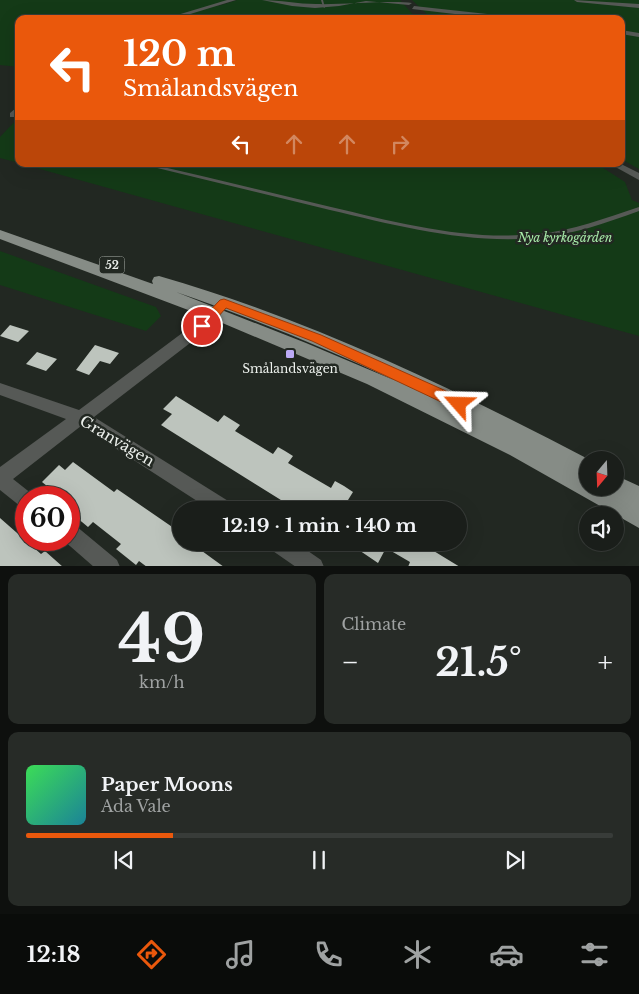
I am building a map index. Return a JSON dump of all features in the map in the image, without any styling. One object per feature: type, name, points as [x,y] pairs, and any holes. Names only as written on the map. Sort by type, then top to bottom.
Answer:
[{"type":"main road","name":"52","points":[[0,227],[220,308],[470,424],[579,482]]},
{"type":"main road","name":"52","points":[[0,234],[220,308],[316,338],[475,411],[579,465]]},
{"type":"main road","points":[[624,490],[639,498]]},
{"type":"main road","name":"52","points":[[603,496],[639,517]]},
{"type":"street","points":[[181,15],[233,0]]},
{"type":"street","points":[[265,0],[324,7],[367,0],[407,1],[421,15]]},
{"type":"street","points":[[577,0],[639,6]]},
{"type":"street","points":[[414,8],[478,15]]},
{"type":"street","points":[[625,32],[639,34]]},
{"type":"street","points":[[621,167],[639,177]]},
{"type":"street","points":[[15,491],[0,478],[202,326],[220,308]]},
{"type":"street","name":"Granvägen","points":[[0,389],[80,417],[213,501]]},
{"type":"street","points":[[80,543],[110,566]]},
{"type":"street","points":[[291,551],[314,566]]},
{"type":"lane","points":[[322,0],[324,7]]},
{"type":"lane","points":[[157,167],[413,228],[452,235],[504,237],[553,234],[595,225],[639,209]]},
{"type":"green space","points":[[0,0],[229,0],[214,5],[218,6],[237,0],[400,0],[413,15],[15,15],[15,67],[0,65]]},
{"type":"green space","points":[[412,0],[639,0],[639,169],[625,161],[625,15],[428,15]]},
{"type":"green space","points":[[15,121],[15,162],[0,158],[0,137]]},
{"type":"green space","name":"Nya kyrkogården","points":[[33,167],[602,167],[625,182],[632,200],[639,203],[639,336]]},
{"type":"green space","points":[[0,251],[156,307],[161,316],[146,331],[0,285]]},
{"type":"building","points":[[10,325],[29,331],[18,342],[0,336]]},
{"type":"building","points":[[95,345],[119,353],[110,364],[100,361],[89,375],[76,370]]},
{"type":"building","points":[[37,352],[57,359],[46,371],[26,364]]},
{"type":"building","points":[[176,396],[218,422],[224,415],[240,425],[235,431],[273,454],[278,447],[293,456],[288,463],[331,488],[335,481],[353,492],[348,500],[350,501],[283,501],[161,425],[172,414],[163,409]]},
{"type":"building","points":[[73,462],[114,492],[117,489],[172,527],[172,551],[202,551],[223,566],[146,566],[139,561],[136,565],[116,549],[121,544],[93,522],[88,527],[80,520],[80,486],[47,486],[42,482],[59,465],[65,470]]},
{"type":"building","points":[[0,518],[15,531],[15,551],[38,551],[41,554],[45,551],[62,566],[0,566]]},
{"type":"building","points":[[360,551],[384,551],[378,563]]},
{"type":"building","points":[[391,551],[434,551],[458,566],[408,566],[410,562]]},
{"type":"place","name":"Smålandsvägen","points":[[290,354]]},
{"type":"route","points":[[202,326],[224,303],[316,338],[459,404]]}]
